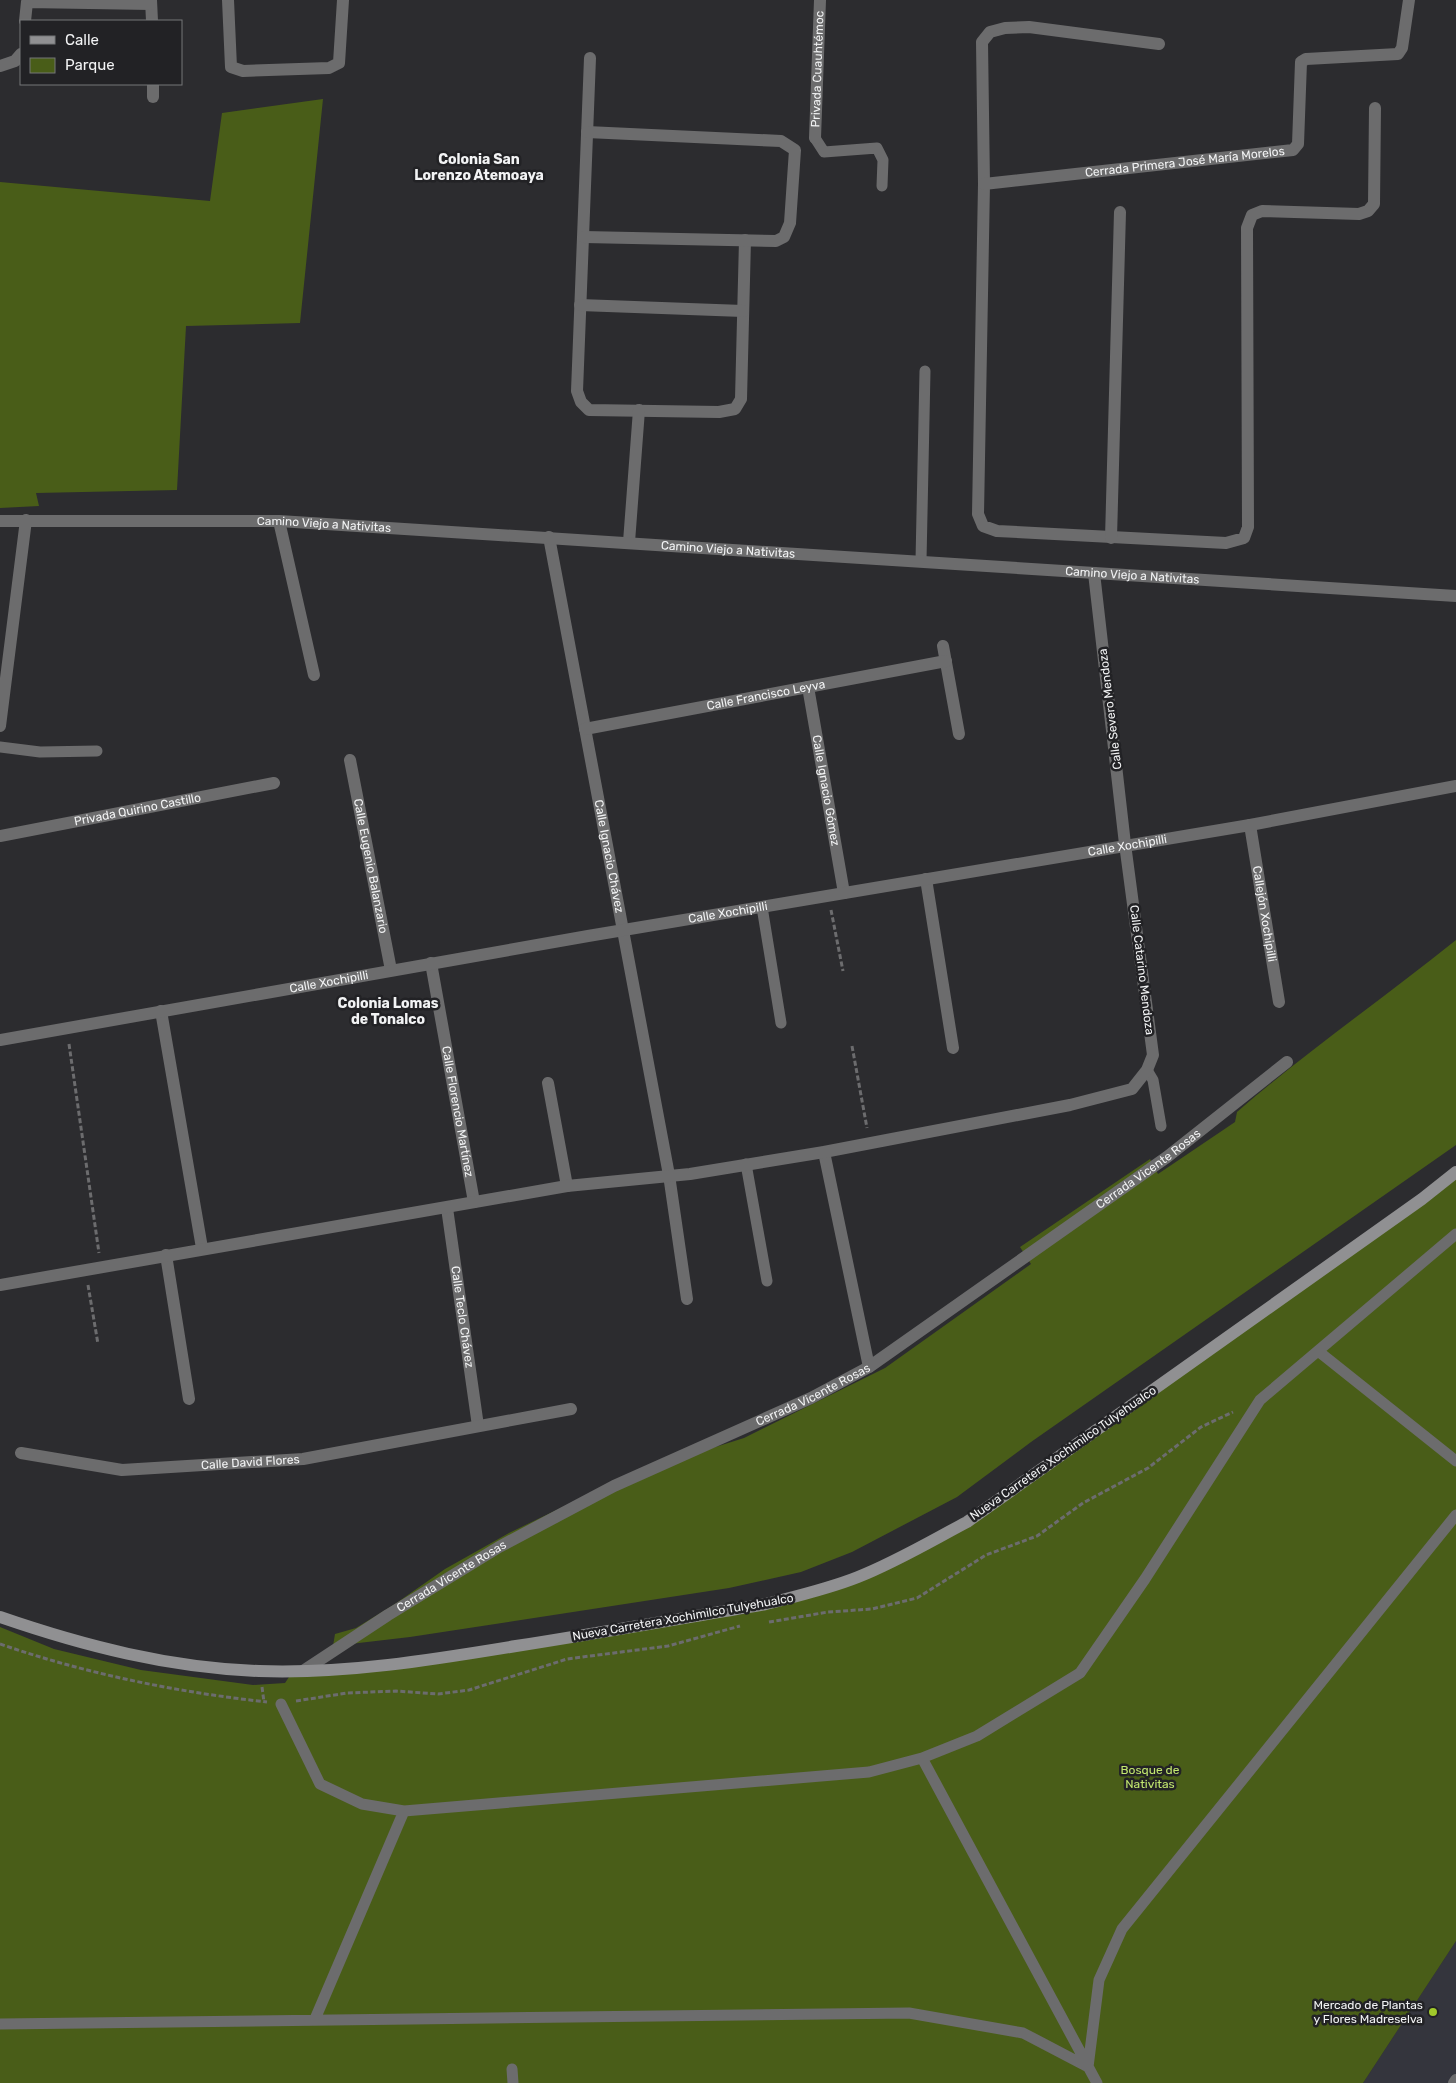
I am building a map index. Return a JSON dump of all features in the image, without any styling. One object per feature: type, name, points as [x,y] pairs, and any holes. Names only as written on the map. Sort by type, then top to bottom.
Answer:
[{"type":"main road","name":"Nueva Carretera Xochimilco Tulyehualco","points":[[0,1617],[110,1651],[156,1660],[202,1667],[303,1671],[355,1669],[423,1662],[766,1604],[813,1592],[859,1577],[918,1549],[967,1522],[1422,1199],[1456,1172]]},
{"type":"street","points":[[228,0],[231,67],[243,71],[329,68],[339,63],[343,0]]},
{"type":"street","name":"Privada Cuauhtémoc","points":[[815,138],[820,0]]},
{"type":"street","name":"Cerrada Primera José María Morelos","points":[[984,184],[1293,150],[1298,144],[1301,62],[1306,59],[1398,54],[1402,48],[1409,0]]},
{"type":"street","points":[[25,20],[27,1],[151,2],[152,20]]},
{"type":"street","points":[[1159,44],[1029,27],[1005,28],[990,32],[982,42],[984,184],[978,514],[983,526],[997,530],[1226,544],[1244,538],[1248,527],[1247,228],[1252,215],[1262,211],[1359,214],[1368,210],[1374,204],[1374,108]]},
{"type":"street","points":[[0,66],[15,61],[20,55]]},
{"type":"street","points":[[590,58],[577,391],[580,402],[589,410],[720,412],[734,409],[740,399],[745,240]]},
{"type":"street","points":[[153,85],[153,97]]},
{"type":"street","points":[[584,238],[776,241],[784,237],[790,223],[795,150],[781,140],[587,132]]},
{"type":"street","points":[[1111,538],[1120,212]]},
{"type":"street","points":[[580,304],[743,311]]},
{"type":"street","points":[[629,542],[639,410]]},
{"type":"street","points":[[0,726],[26,520]]},
{"type":"street","name":"Camino Viejo a Nativitas","points":[[0,521],[279,521],[1456,596]]},
{"type":"street","points":[[279,521],[314,675]]},
{"type":"street","name":"Calle Ignacio Chávez","points":[[550,537],[669,1175],[687,1299]]},
{"type":"street","name":"Calle Severo Mendoza","points":[[1094,573],[1126,844]]},
{"type":"street","points":[[943,646],[959,734]]},
{"type":"street","name":"Calle Francisco Leyva","points":[[585,729],[946,661]]},
{"type":"street","name":"Calle Ignacio Gómez","points":[[808,687],[844,893]]},
{"type":"street","name":"Calle Eugenio Balanzario","points":[[350,760],[391,970]]},
{"type":"street","name":"Privada Quirino Castillo","points":[[0,836],[274,783]]},
{"type":"street","name":"Calle Xochipilli","points":[[0,1040],[622,930],[1126,844],[1250,825],[1456,786]]},
{"type":"street","name":"Callejón Xochipilli","points":[[1250,825],[1279,1002]]},
{"type":"street","name":"Calle Catarino Mendoza","points":[[870,1143],[1070,1105],[1132,1089],[1147,1070],[1153,1055],[1126,844]]},
{"type":"street","points":[[926,879],[953,1048]]},
{"type":"street","name":"Calle Florencio Martínez","points":[[431,963],[474,1202]]},
{"type":"street","points":[[161,1011],[202,1248]]},
{"type":"street","name":"Cerrada Vicente Rosas","points":[[303,1671],[388,1615],[499,1547],[614,1486],[811,1398],[869,1367],[1167,1157],[1287,1062]]},
{"type":"street","points":[[548,1083],[567,1186]]},
{"type":"street","points":[[0,1285],[85,1271],[202,1248],[447,1208],[567,1186],[669,1175],[824,1152],[870,1143]]},
{"type":"street","points":[[824,1152],[869,1367]]},
{"type":"street","name":"Calle Teclo Chávez","points":[[447,1208],[478,1426]]},
{"type":"street","points":[[166,1256],[189,1399]]},
{"type":"street","name":"Calle David Flores","points":[[21,1453],[122,1470],[303,1459],[571,1409]]},
{"type":"lane","points":[[815,138],[824,152],[877,148],[883,160],[882,186]]},
{"type":"lane","points":[[921,561],[925,370]]},
{"type":"lane","points":[[0,748],[40,752],[97,751]]},
{"type":"lane","points":[[762,907],[781,1023]]},
{"type":"lane","points":[[1147,1070],[1153,1080],[1161,1126]]},
{"type":"lane","points":[[746,1164],[767,1281]]},
{"type":"lane","points":[[281,1704],[320,1784],[362,1804],[404,1811],[869,1772],[922,1758],[977,1736],[1080,1672],[1145,1579],[1260,1400],[1456,1234]]},
{"type":"lane","points":[[1318,1350],[1456,1461]]},
{"type":"lane","points":[[1088,2067],[1098,1980],[1122,1928],[1456,1515]]},
{"type":"lane","points":[[922,1758],[1097,2083]]},
{"type":"lane","points":[[315,2019],[404,1811]]},
{"type":"lane","points":[[0,2024],[910,2013],[1023,2033],[1088,2067]]},
{"type":"lane","points":[[512,2069],[513,2083]]},
{"type":"path","points":[[828,896],[842,971]]},
{"type":"path","points":[[66,1028],[101,1268]]},
{"type":"path","points":[[852,1046],[870,1143]]},
{"type":"path","points":[[85,1271],[98,1344]]},
{"type":"shaded area","name":"Mercado de Plantas y Flores Madreselva","points":[[1456,1941],[1456,2083],[1363,2083]]},
{"type":"green space","points":[[323,99],[300,323],[186,326],[177,490],[36,493],[39,506],[0,508],[0,182],[210,201],[222,113]]},
{"type":"green space","points":[[1456,940],[1456,1145],[1031,1442],[957,1497],[852,1552],[801,1572],[729,1588],[410,1637],[333,1646],[335,1634],[356,1628],[395,1604],[445,1569],[509,1533],[633,1473],[744,1438],[885,1368],[1031,1264],[1020,1247],[1150,1159],[1158,1174],[1235,1122],[1237,1112],[1264,1089]]},
{"type":"green space","name":"Bosque de Nativitas","points":[[1456,1177],[1456,1941],[1363,2083],[0,2083],[0,1627],[54,1649],[141,1670],[253,1685],[285,1683],[289,1677],[743,1614],[919,1553]]},
{"type":"place","name":"Mercado de Plantas y Flores Madreselva","points":[[1433,2012]]},
{"type":"district","name":"Colonia San Lorenzo Atemoaya","points":[[479,168]]},
{"type":"district","name":"Colonia Lomas de Tonalco","points":[[388,1012]]}]
